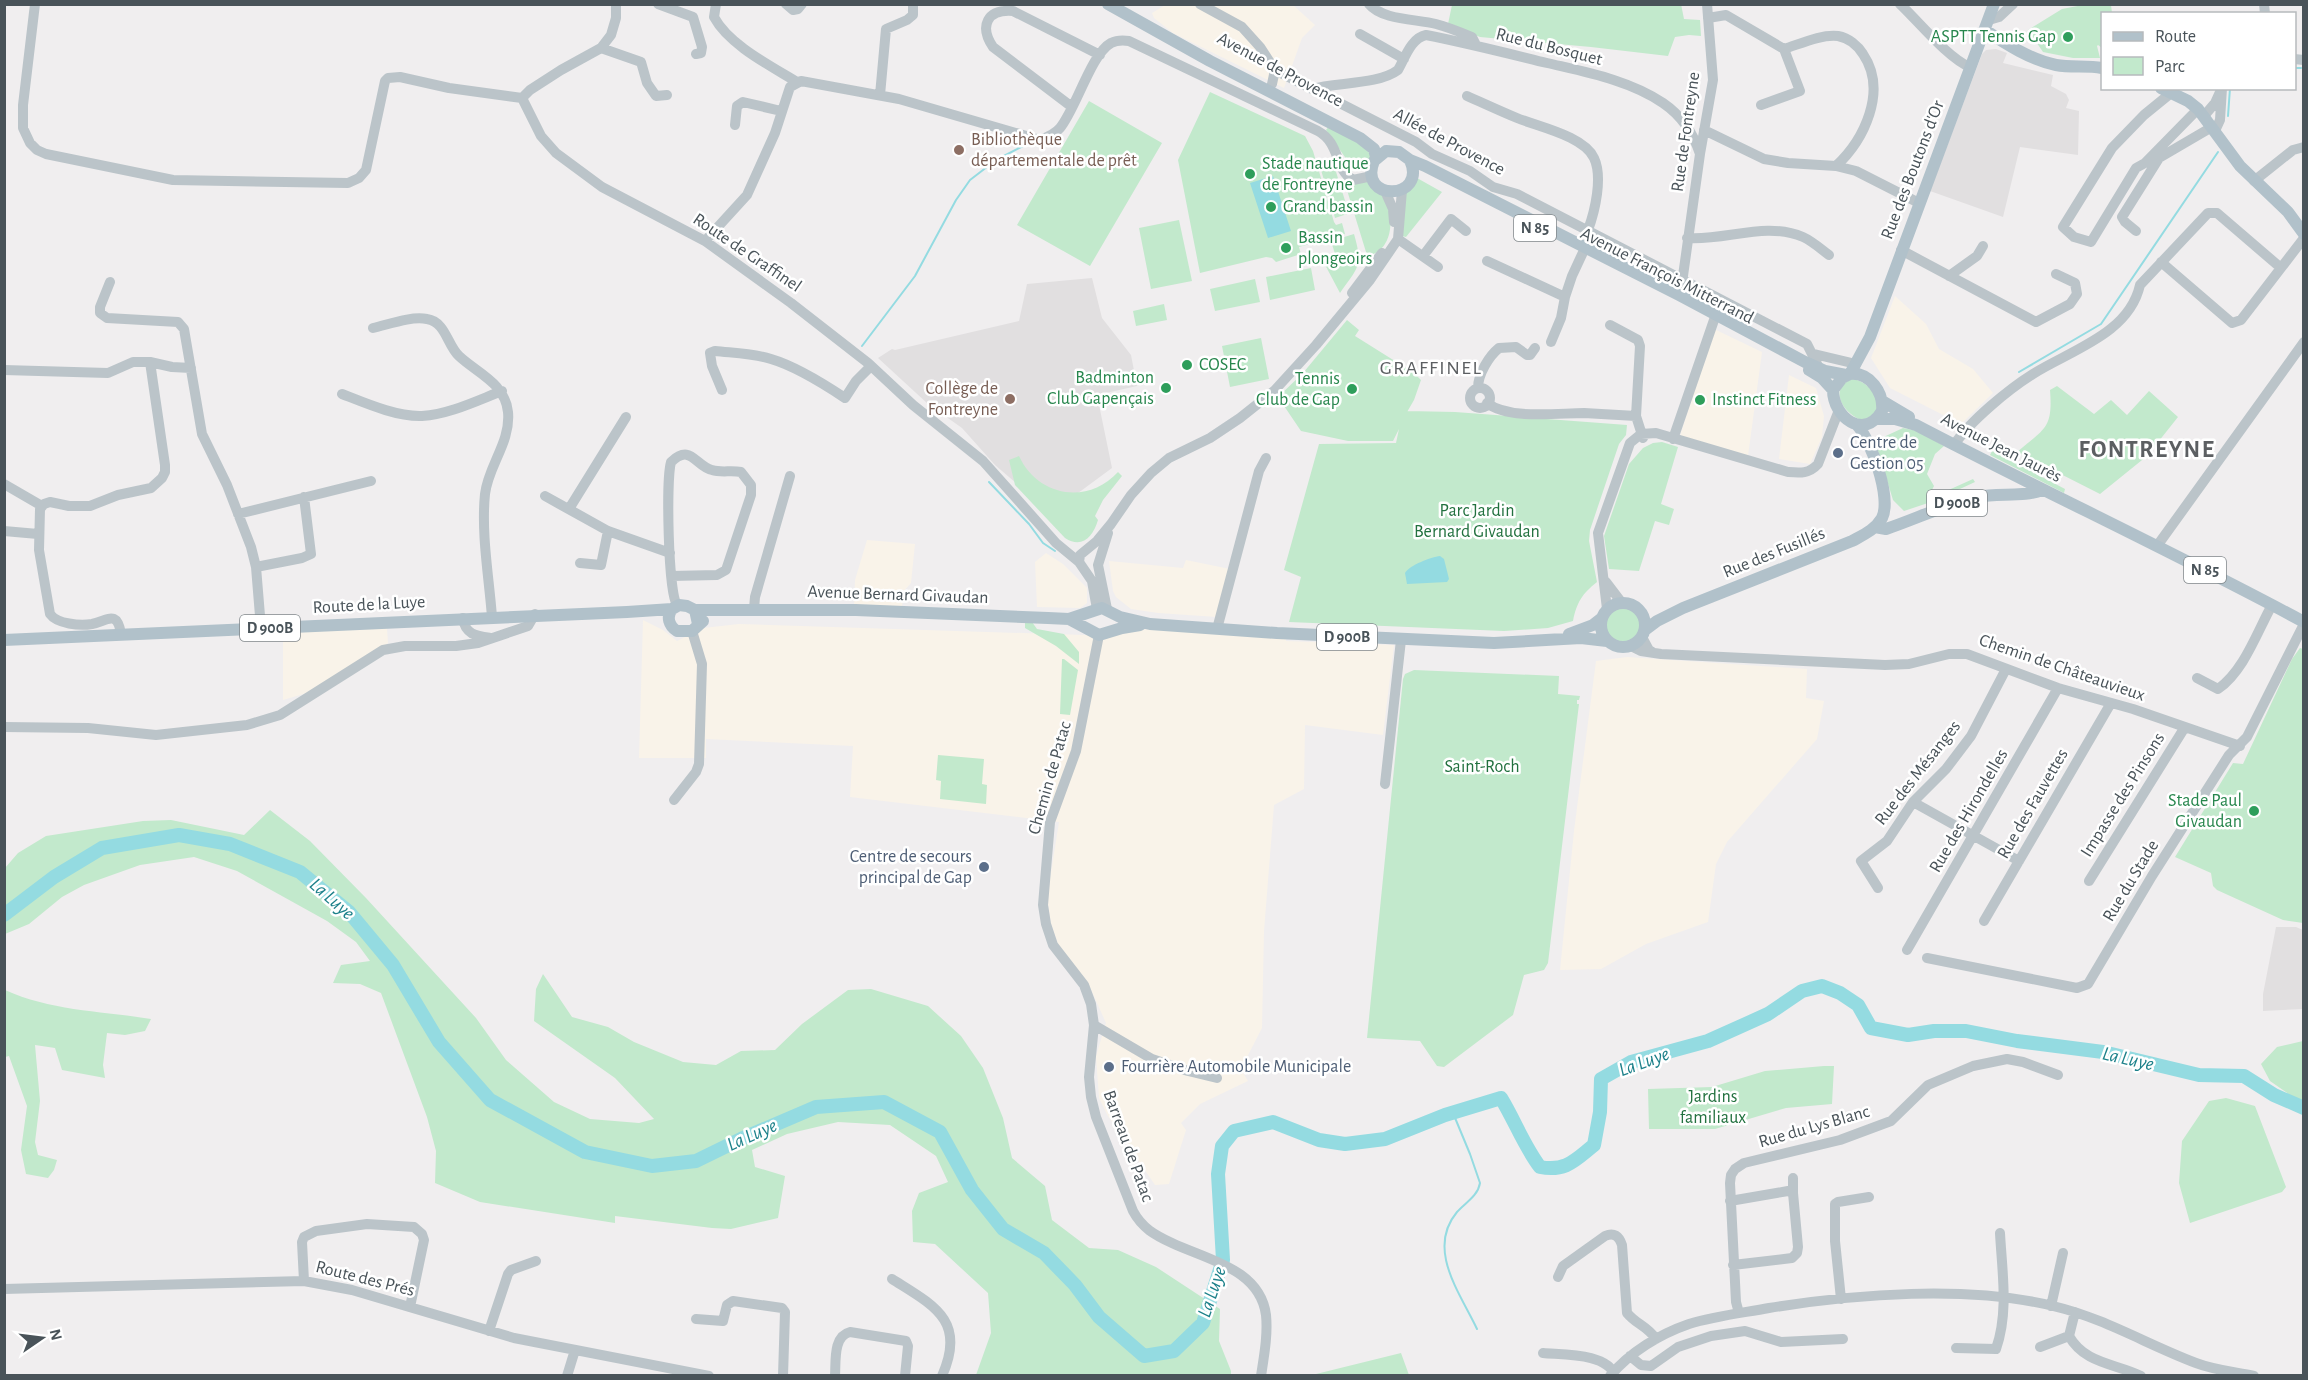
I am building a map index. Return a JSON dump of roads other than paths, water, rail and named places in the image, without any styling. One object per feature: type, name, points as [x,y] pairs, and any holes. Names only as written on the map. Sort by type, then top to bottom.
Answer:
[{"type":"main road","name":"Rue des Boutons d'Or","points":[[1851,371],[1866,348],[1995,4]]},
{"type":"main road","name":"Avenue de Provence","points":[[1112,5],[1128,10],[1153,28],[1201,56],[1365,141],[1374,149],[1376,186],[1385,191]]},
{"type":"main road","points":[[1987,25],[2032,57],[2064,66],[2101,68]]},
{"type":"main road","name":"Avenue de Provence","points":[[1153,28],[1175,36],[1272,84],[1367,136],[1376,163]]},
{"type":"main road","points":[[2166,91],[2188,101],[2207,121],[2232,156],[2254,181],[2288,213],[2304,236]]},
{"type":"main road","name":"Avenue de Provence","points":[[1376,163],[1399,152],[1410,160],[1440,173]]},
{"type":"main road","points":[[1385,191],[1402,190],[1407,186],[1413,173],[1410,160]]},
{"type":"main road","name":"Avenue François Mitterrand","points":[[1413,173],[1427,174],[1584,251],[1672,289],[1819,368],[1851,371]]},
{"type":"main road","name":"Avenue François Mitterrand","points":[[1440,173],[1584,251]]},
{"type":"main road","name":"Avenue François Mitterrand","points":[[1672,289],[1714,320],[1815,373],[1833,390]]},
{"type":"main road","name":"Rue des Boutons d'Or","points":[[1866,348],[1867,378]]},
{"type":"main road","points":[[1854,424],[1866,424],[1875,420],[1882,411],[1882,401],[1879,392],[1867,378],[1851,371],[1839,381],[1833,390],[1834,401],[1839,410],[1854,424],[1872,451],[1886,501],[1884,512],[1875,526]]},
{"type":"main road","name":"Avenue Jean Jaurès","points":[[1882,401],[1893,410],[2042,489],[2304,623]]},
{"type":"main road","points":[[1872,451],[1875,420]]},
{"type":"main road","name":"Avenue Jean Jaurès","points":[[1875,420],[1902,420],[2080,503],[2106,520]]},
{"type":"main road","name":"D 900B","points":[[1875,526],[1890,527],[1979,497],[2001,493],[2030,494],[2042,489]]},
{"type":"main road","name":"Rue des Fusillés","points":[[1644,633],[1657,621],[1683,608],[1844,544],[1875,526]]},
{"type":"main road","points":[[1623,603],[1639,610],[1645,619],[1644,633],[1631,646],[1620,647],[1607,641],[1601,630],[1605,614],[1623,603]]},
{"type":"main road","points":[[687,606],[695,610],[695,628],[681,632],[670,624],[668,614],[674,607],[687,606]]},
{"type":"main road","name":"Route de la Luye","points":[[4,640],[535,614],[627,612],[674,607]]},
{"type":"main road","name":"Rue des Fusillés","points":[[1639,610],[1655,612],[1683,608]]},
{"type":"main road","name":"Avenue Bernard Givaudan","points":[[695,610],[906,612],[1069,620]]},
{"type":"main road","name":"Avenue Bernard Givaudan","points":[[695,628],[726,610]]},
{"type":"main road","points":[[1069,620],[1102,611]]},
{"type":"main road","points":[[1100,631],[1115,622],[1102,611]]},
{"type":"main road","points":[[1100,631],[1088,618],[1102,611]]},
{"type":"main road","name":"D 900B","points":[[1102,611],[1150,624],[1401,640],[1494,643],[1581,638],[1607,641]]},
{"type":"main road","name":"Route de la Luye","points":[[627,612],[657,618],[670,624]]},
{"type":"main road","name":"D 900B","points":[[1544,641],[1586,629],[1605,614]]},
{"type":"main road","points":[[1069,620],[1100,631]]},
{"type":"main road","name":"D 900B","points":[[1100,631],[1150,624]]},
{"type":"street","points":[[35,4],[22,105],[22,128],[37,150],[46,154],[130,172],[184,181],[348,183],[359,178],[366,170],[385,81],[388,78],[400,77],[449,88],[522,98],[530,90],[561,70],[601,48],[611,35],[616,18],[616,4]]},
{"type":"street","points":[[658,4],[693,16],[702,47],[701,53],[696,54]]},
{"type":"street","points":[[716,4],[714,16],[733,38],[757,57],[797,82]]},
{"type":"street","points":[[786,4],[793,10],[798,9],[802,4]]},
{"type":"street","points":[[880,95],[886,29],[913,15],[912,4]]},
{"type":"street","points":[[1200,4],[1242,27],[1260,47],[1275,70],[1272,84],[1274,89],[1302,108]]},
{"type":"street","name":"Rue du Bosquet","points":[[1369,4],[1382,15],[1438,25],[1472,37],[1476,45],[1599,75],[1643,91],[1663,103],[1685,122],[1700,154]]},
{"type":"street","name":"Rue de Fontreyne","points":[[1672,289],[1683,264],[1713,80],[1707,4]]},
{"type":"street","points":[[1900,4],[1951,54],[1970,67]]},
{"type":"street","points":[[1987,25],[2013,4]]},
{"type":"street","points":[[1072,107],[993,47],[987,37],[986,23],[991,16],[1002,10],[1013,11],[1100,55]]},
{"type":"street","points":[[1708,18],[1726,15],[1784,49],[1801,94],[1761,105]]},
{"type":"street","points":[[1360,34],[1404,59]]},
{"type":"street","points":[[1312,89],[1388,75],[1398,70],[1420,36],[1426,35],[1476,45]]},
{"type":"street","points":[[1784,49],[1821,38],[1837,36],[1848,39],[1857,46],[1870,66],[1873,90],[1865,127],[1852,149],[1836,166]]},
{"type":"street","points":[[705,242],[747,195],[775,133],[790,87],[797,82],[880,95],[1040,140],[1061,127],[1100,55],[1112,42],[1121,39],[1326,135],[1339,159],[1351,174],[1364,173],[1376,163]]},
{"type":"street","points":[[601,48],[641,62],[647,83],[656,96],[667,95]]},
{"type":"street","name":"Allée de Provence","points":[[1275,70],[1416,142],[1432,154],[1470,171],[1493,187],[1517,194],[1588,230],[1672,289],[1807,344],[1814,354]]},
{"type":"street","points":[[1231,71],[1239,71],[1266,86],[1272,84]]},
{"type":"street","points":[[2136,231],[2122,217],[2159,158],[2207,121],[2220,90]]},
{"type":"street","points":[[2166,91],[2112,148],[2063,227],[2074,237],[2091,242],[2136,168],[2207,121],[2220,120],[2221,90]]},
{"type":"street","points":[[1467,96],[1572,138],[1586,147],[1594,158],[1597,184],[1588,230]]},
{"type":"street","name":"Route de Graffinel","points":[[522,98],[541,136],[556,153],[597,184],[705,242],[791,303],[871,366],[913,405],[983,461],[1056,543],[1083,559],[1094,552],[1098,562]]},
{"type":"street","points":[[735,125],[737,106],[743,102],[782,111]]},
{"type":"street","points":[[1685,122],[1705,126],[1764,159],[1836,166],[1856,171],[1919,202]]},
{"type":"street","points":[[2254,181],[2293,150],[2304,147]]},
{"type":"street","points":[[1083,559],[1131,495],[1156,469],[1169,458],[1210,438],[1240,418],[1274,391],[1316,345],[1370,280],[1398,239],[1402,190]]},
{"type":"street","points":[[1316,345],[1391,239],[1394,229],[1393,209],[1385,191]]},
{"type":"street","points":[[1955,443],[1966,428],[2030,375],[2095,340],[2117,323],[2137,296],[2140,285],[2203,216],[2217,213],[2281,268]]},
{"type":"street","points":[[1423,256],[1451,219],[1466,231]]},
{"type":"street","points":[[1687,238],[1774,231],[1804,237],[1829,255]]},
{"type":"street","points":[[2161,262],[2232,323],[2241,320],[2304,236]]},
{"type":"street","points":[[1398,239],[1438,267]]},
{"type":"street","points":[[1949,276],[1977,256],[1983,246]]},
{"type":"street","points":[[1902,250],[2036,322],[2070,304],[2077,294],[2075,283],[2056,274]]},
{"type":"street","points":[[1551,342],[1561,318],[1565,297],[1584,251]]},
{"type":"street","points":[[1487,261],[1565,297]]},
{"type":"street","points":[[111,282],[100,307],[100,313],[107,318],[178,322],[184,329],[202,434],[227,485],[256,567],[261,628]]},
{"type":"street","points":[[373,328],[418,319],[430,319],[445,332],[457,355],[479,370],[502,391],[508,414],[507,432],[486,489],[484,513],[492,617]]},
{"type":"street","points":[[1669,438],[1714,320]]},
{"type":"street","points":[[1610,325],[1638,340],[1640,346],[1636,416],[1642,437]]},
{"type":"street","points":[[2157,546],[2304,342]]},
{"type":"street","points":[[1478,388],[1478,381],[1499,348],[1516,347],[1527,355],[1530,355],[1535,348]]},
{"type":"street","points":[[722,390],[710,359],[710,353],[715,351],[772,359],[819,382],[845,398],[856,381],[871,366]]},
{"type":"street","points":[[1814,354],[1819,368]]},
{"type":"street","points":[[1814,354],[1851,371]]},
{"type":"street","points":[[4,370],[108,373],[133,362],[191,368]]},
{"type":"street","points":[[121,634],[118,623],[113,619],[105,618],[88,624],[58,621],[50,614],[38,534],[40,509],[50,502],[69,506],[90,506],[118,495],[152,488],[157,484],[165,472],[165,465],[150,362]]},
{"type":"street","points":[[1478,388],[1472,392],[1472,403],[1481,407],[1487,404]]},
{"type":"street","points":[[1478,388],[1488,393],[1487,404]]},
{"type":"street","points":[[342,394],[382,409],[420,416],[448,411],[502,391]]},
{"type":"street","points":[[1487,404],[1509,412],[1636,416]]},
{"type":"street","points":[[1642,437],[1669,438],[1798,473],[1812,471],[1818,464],[1839,410]]},
{"type":"street","points":[[569,509],[627,417]]},
{"type":"street","points":[[1831,434],[1839,427],[1854,424]]},
{"type":"street","points":[[1605,614],[1605,580],[1598,548],[1598,533],[1623,460],[1642,437]]},
{"type":"street","points":[[671,576],[717,575],[726,570],[751,495],[751,485],[741,472],[710,470],[693,456],[688,455],[682,455],[670,462],[670,553],[671,576],[674,607]]},
{"type":"street","points":[[1217,629],[1259,471],[1266,458]]},
{"type":"street","points":[[754,609],[755,597],[790,476]]},
{"type":"street","points":[[238,514],[371,481]]},
{"type":"street","points":[[4,484],[42,506]]},
{"type":"street","points":[[545,496],[608,531],[670,553]]},
{"type":"street","points":[[256,567],[302,558],[311,554],[304,498]]},
{"type":"street","points":[[1083,559],[1093,570],[1111,524]]},
{"type":"street","points":[[4,531],[38,534]]},
{"type":"street","points":[[580,563],[601,565],[608,531]]},
{"type":"street","points":[[1083,559],[1102,611]]},
{"type":"street","points":[[1098,562],[1102,611]]},
{"type":"street","points":[[1605,580],[1623,603]]},
{"type":"street","points":[[2197,678],[2218,689],[2227,682],[2241,663],[2272,605]]},
{"type":"street","points":[[4,727],[88,728],[176,735],[247,725],[280,715],[384,650],[405,646],[456,646],[478,643],[528,626],[535,614]]},
{"type":"street","points":[[463,618],[465,627],[471,634],[494,638]]},
{"type":"street","name":"Rue du Stade","points":[[1927,958],[2077,988],[2088,984],[2152,876],[2229,754],[2247,737],[2304,623]]},
{"type":"street","points":[[674,800],[696,772],[699,764],[702,664],[695,628]]},
{"type":"street","name":"Chemin de Patac","points":[[1094,1030],[1094,1014],[1084,985],[1053,945],[1046,924],[1043,896],[1050,822],[1076,751],[1100,631]]},
{"type":"street","points":[[1644,633],[1649,650],[1654,653]]},
{"type":"street","points":[[1386,783],[1402,660],[1401,640]]},
{"type":"street","name":"Chemin de Châteauvieux","points":[[1631,646],[1641,651],[1654,653],[1885,665],[1909,664],[1958,653],[1979,658],[2058,688],[2111,703],[2240,746]]},
{"type":"street","name":"Rue des Mésanges","points":[[1878,888],[1861,861],[1887,841],[1913,802],[1947,769],[1971,736],[2006,669]]},
{"type":"street","name":"Rue des Hirondelles","points":[[1908,950],[2058,688]]},
{"type":"street","name":"Rue des Fauvettes","points":[[1984,921],[2111,703]]},
{"type":"street","name":"Impasse des Pinsons","points":[[2089,881],[2185,727]]},
{"type":"street","points":[[1913,802],[2019,861]]},
{"type":"street","points":[[1094,1030],[1152,1059],[1217,1078]]},
{"type":"street","name":"Barreau de Patac","points":[[1094,1030],[1089,1077],[1091,1097],[1096,1117],[1133,1211],[1138,1221],[1153,1234],[1236,1270],[1252,1283],[1264,1304],[1266,1332],[1262,1376]]},
{"type":"street","name":"Rue du Lys Blanc","points":[[1739,1313],[1736,1302],[1730,1201],[1731,1175],[1735,1168],[1744,1163],[1840,1140],[1891,1121],[1928,1085],[1973,1066],[2007,1059],[2023,1062],[2058,1075]]},
{"type":"street","points":[[1733,1264],[1792,1258],[1797,1253],[1793,1178]]},
{"type":"street","points":[[1730,1201],[1788,1191],[1793,1193]]},
{"type":"street","points":[[1841,1299],[1834,1204],[1869,1197]]},
{"type":"street","points":[[304,1281],[302,1242],[309,1234],[367,1224],[414,1227],[422,1234],[424,1240],[410,1307]]},
{"type":"street","points":[[1956,1348],[1996,1348],[2000,1338],[2003,1298],[2000,1233]]},
{"type":"street","points":[[1558,1277],[1563,1266],[1605,1236],[1616,1235],[1622,1245],[1627,1313],[1631,1319],[1649,1328],[1656,1339]]},
{"type":"street","points":[[2051,1306],[2063,1253]]},
{"type":"street","points":[[489,1331],[508,1274],[511,1270],[536,1261]]},
{"type":"street","points":[[892,1279],[933,1305],[946,1322],[950,1351],[942,1376]]},
{"type":"street","name":"Route des Prés","points":[[4,1289],[304,1281],[352,1290],[489,1331],[666,1372],[709,1376]]},
{"type":"street","points":[[1543,1353],[1592,1358],[1602,1362],[1613,1374],[1630,1356],[1656,1339],[1688,1324],[1739,1313],[1841,1299],[1934,1295],[2003,1298],[2075,1312],[2198,1364],[2254,1376]]},
{"type":"street","points":[[696,1318],[723,1321],[727,1305],[734,1302],[783,1308],[785,1312],[783,1376]]},
{"type":"street","points":[[2075,1312],[2070,1336],[2075,1347],[2085,1355],[2141,1376]]},
{"type":"street","points":[[1630,1356],[1641,1365],[1651,1366],[1678,1347],[1711,1336],[1745,1331],[1781,1342],[1843,1339]]},
{"type":"street","points":[[835,1376],[838,1340],[850,1332],[906,1341],[908,1346],[905,1376]]},
{"type":"street","points":[[2040,1347],[2070,1336]]},
{"type":"street","points":[[567,1376],[575,1350]]},
{"type":"water","name":"Grand bassin","points":[[1273,176],[1291,231],[1268,238],[1250,183]]},
{"type":"water","points":[[1440,556],[1444,559],[1449,579],[1447,582],[1407,584],[1405,573],[1411,567]]},
{"type":"waterway","points":[[2296,68],[2301,68]]},
{"type":"waterway","points":[[2228,116],[2230,90]]},
{"type":"waterway","points":[[862,346],[915,276],[956,200],[970,180],[996,160],[1025,145]]},
{"type":"waterway","points":[[2019,372],[2101,324],[2218,152]]},
{"type":"waterway","points":[[989,482],[1029,524],[1043,543],[1055,551]]},
{"type":"waterway","name":"La Luye","points":[[4,915],[54,877],[102,848],[179,835],[230,844],[300,872],[349,912],[393,965],[439,1042],[490,1100],[585,1152],[652,1166],[696,1161],[816,1107],[884,1102],[940,1132],[972,1190],[1003,1229],[1044,1253],[1075,1285],[1099,1317],[1144,1356],[1174,1351],[1203,1323],[1223,1260],[1218,1174],[1222,1146],[1234,1131],[1273,1122],[1319,1140],[1345,1144],[1385,1139],[1445,1115],[1501,1098],[1540,1167],[1557,1168],[1570,1164],[1594,1145],[1600,1112],[1601,1079],[1631,1062],[1708,1041],[1768,1014],[1802,991],[1822,986],[1840,993],[1858,1005],[1871,1028],[1908,1035],[1934,1031],[1966,1031],[2017,1041],[2103,1052],[2199,1075],[2244,1076],[2274,1095],[2304,1108]]},
{"type":"waterway","points":[[1453,1113],[1480,1183],[1474,1196],[1457,1212],[1448,1226],[1445,1256],[1455,1286],[1477,1329]]},
{"type":"place","name":"ASPTT Tennis Gap","points":[[2068,37]]},
{"type":"place","name":"Bibliothèque départementale de prêt","points":[[959,150]]},
{"type":"place","name":"Stade nautique de Fontreyne","points":[[1250,174]]},
{"type":"place","name":"Grand bassin","points":[[1271,207]]},
{"type":"place","name":"Bassin plongeoirs","points":[[1286,248]]},
{"type":"place","name":"COSEC","points":[[1187,365]]},
{"type":"place","name":"Badminton Club Gapençais","points":[[1166,388]]},
{"type":"place","name":"Tennis Club de Gap","points":[[1352,389]]},
{"type":"place","name":"Collège de Fontreyne","points":[[1010,399]]},
{"type":"place","name":"Instinct Fitness","points":[[1700,400]]},
{"type":"place","name":"Centre de Gestion 05","points":[[1838,453]]},
{"type":"place","name":"Stade Paul Givaudan","points":[[2254,811]]},
{"type":"place","name":"Centre de secours principal de Gap","points":[[984,867]]},
{"type":"place","name":"Fourrière Automobile Municipale","points":[[1109,1067]]},
{"type":"district","name":"GRAFFINEL","points":[[1431,368]]},
{"type":"district","name":"FONTREYNE","points":[[2147,450]]},
{"type":"park label","name":"Parc Jardin Bernard Givaudan","points":[[1477,521]]},
{"type":"park label","name":"Saint-Roch","points":[[1482,767]]},
{"type":"park label","name":"Jardins familiaux","points":[[1713,1107]]}]
